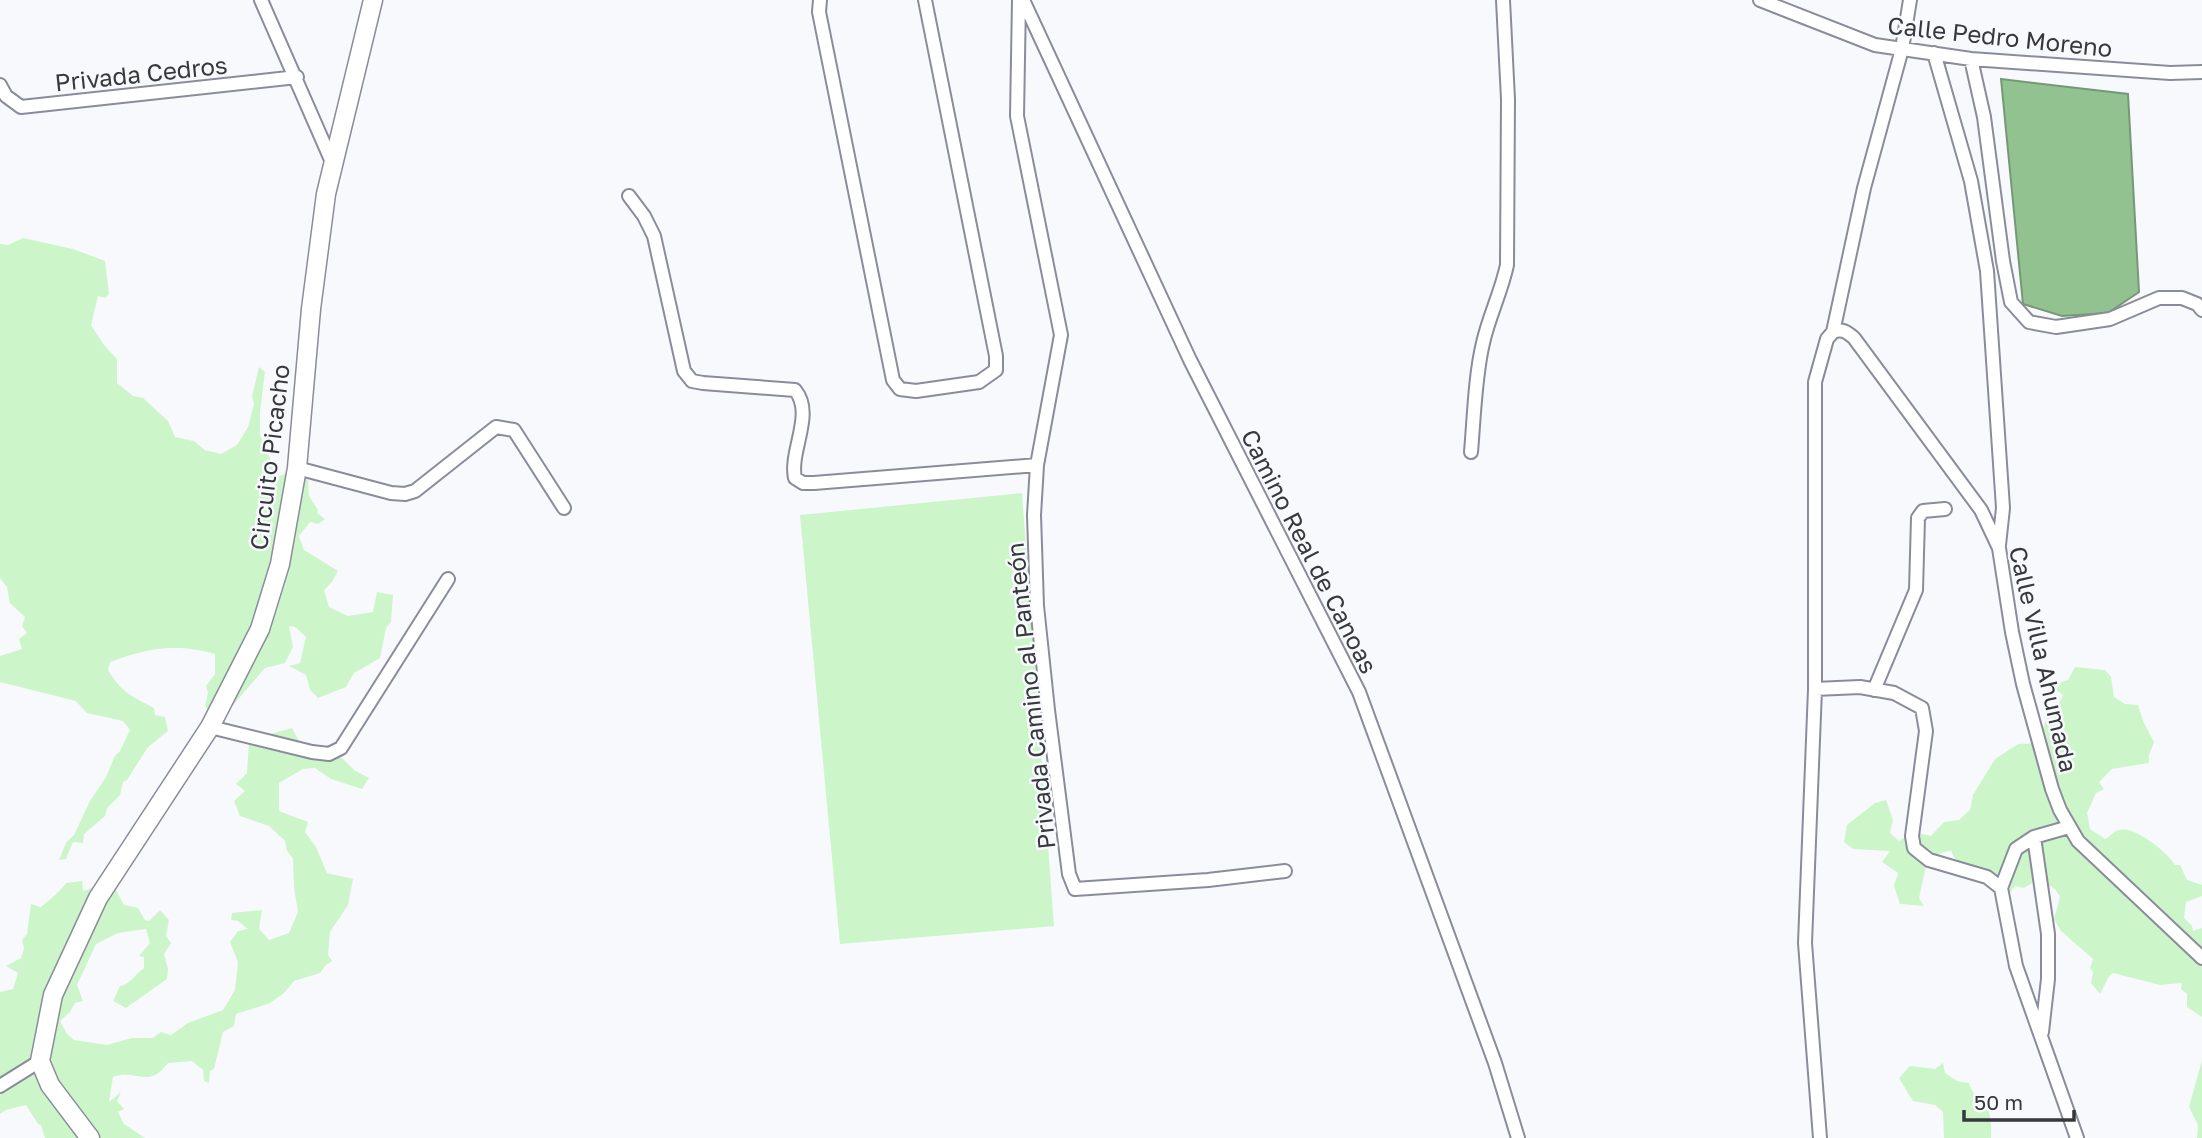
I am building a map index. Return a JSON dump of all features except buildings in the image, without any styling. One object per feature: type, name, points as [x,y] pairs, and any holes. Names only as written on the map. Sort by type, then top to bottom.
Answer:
[{"type":"main road","name":"Circuito Picacho","points":[[40,1061],[53,995],[98,898],[209,727],[260,629],[280,564],[297,468],[311,309],[326,194],[373,0]]},
{"type":"main road","points":[[40,1061],[50,1085],[90,1138]]},
{"type":"street","points":[[261,0],[332,162]]},
{"type":"street","points":[[820,0],[819,12],[893,380],[900,389],[916,391],[979,382],[996,370],[996,356],[925,0]]},
{"type":"street","name":"Privada Camino al Panteón","points":[[1021,0],[1017,116],[1061,335],[1037,465],[1034,514],[1037,606],[1069,874],[1076,889],[1208,880],[1285,871]]},
{"type":"street","name":"Camino Real de Canoas","points":[[1021,0],[1189,360],[1359,692],[1494,1063],[1518,1138]]},
{"type":"street","points":[[1471,452],[1482,347],[1490,314],[1502,290],[1507,265],[1508,99],[1503,0]]},
{"type":"street","name":"Calle Pedro Moreno","points":[[1760,0],[1875,45],[1971,59],[2170,73],[2202,72]]},
{"type":"street","points":[[1820,1138],[1805,943],[1815,689],[1815,383],[1827,339],[1833,332],[1864,188],[1902,49],[1910,0]]},
{"type":"street","points":[[1934,53],[1971,181],[1987,271],[2003,508],[1999,548]]},
{"type":"street","points":[[1971,59],[1984,117],[2011,302],[2029,322],[2056,327],[2110,319],[2159,298],[2182,298],[2197,304],[2202,310]]},
{"type":"street","name":"Privada Cedros","points":[[0,85],[6,96],[20,107],[297,77]]},
{"type":"street","points":[[629,196],[644,216],[654,236],[684,371],[692,381],[795,390],[800,396],[802,413],[793,470],[795,478],[803,483],[814,483],[1037,465]]},
{"type":"street","name":"Calle Villa Ahumada","points":[[1833,332],[1839,329],[1847,331],[1854,338],[1981,510],[1999,548],[2023,684],[2052,789],[2069,827],[2078,841],[2202,958]]},
{"type":"street","points":[[297,468],[391,493],[405,494],[415,491],[496,427],[506,427],[514,430],[564,508]]},
{"type":"street","points":[[1874,690],[1916,590],[1918,518],[1923,511],[1945,509]]},
{"type":"street","points":[[209,727],[312,752],[329,754],[341,748],[448,579]]},
{"type":"street","points":[[1815,689],[1860,687],[1894,693],[1922,708],[1926,731],[1912,836],[1914,848],[1929,860],[1987,877],[2001,888]]},
{"type":"street","points":[[2069,827],[2034,837],[2016,849],[2001,888],[2016,966],[2077,1138]]},
{"type":"street","points":[[2034,837],[2048,934],[2048,979],[2042,1037]]},
{"type":"street","points":[[0,1086],[40,1061]]},
{"type":"shaded area","points":[[2001,79],[2128,94],[2139,292],[2108,313],[2062,316],[2023,304]]},
{"type":"shaded area","points":[[23,238],[73,249],[105,261],[109,294],[105,298],[98,296],[91,325],[117,359],[117,383],[133,396],[143,398],[168,421],[175,437],[194,441],[205,450],[221,454],[237,445],[248,427],[259,367],[265,372],[260,435],[278,477],[295,469],[308,480],[309,496],[318,510],[317,513],[325,519],[318,524],[310,522],[299,536],[304,550],[338,571],[324,590],[329,607],[348,616],[373,612],[377,592],[393,595],[391,622],[386,628],[380,658],[354,673],[346,687],[318,698],[310,690],[306,675],[289,666],[300,663],[306,637],[295,627],[289,626],[293,647],[285,663],[265,668],[228,711],[209,711],[205,706],[208,693],[206,686],[215,674],[215,654],[174,648],[137,653],[110,662],[108,670],[117,684],[133,697],[154,708],[155,715],[165,717],[168,731],[148,747],[123,782],[120,795],[107,808],[105,816],[84,834],[83,843],[73,842],[66,859],[59,860],[130,730],[123,721],[87,713],[76,701],[0,682],[0,656],[22,649],[19,639],[27,633],[22,626],[25,617],[10,603],[7,587],[0,578],[0,244],[8,245]]},
{"type":"shaded area","points":[[1022,493],[1054,926],[840,944],[800,515]]},
{"type":"shaded area","points":[[2075,667],[2105,670],[2111,677],[2114,697],[2125,704],[2138,705],[2154,742],[2149,763],[2112,769],[2099,782],[2104,789],[2096,793],[2087,813],[2090,829],[2105,839],[2119,830],[2142,836],[2159,847],[2175,865],[2180,865],[2187,880],[2202,885],[2202,896],[2186,902],[2184,918],[2193,931],[2202,928],[2202,1017],[2187,1007],[2187,994],[2181,989],[2182,983],[2160,985],[2113,973],[2100,994],[2091,983],[2093,972],[2090,968],[2093,959],[2061,931],[2054,919],[2060,897],[2055,889],[2039,879],[2024,888],[2015,886],[2006,898],[1969,867],[1955,859],[1951,851],[1943,852],[1927,862],[1919,898],[1924,906],[1900,904],[1894,886],[1898,873],[1882,862],[1890,851],[1853,849],[1844,842],[1847,825],[1875,803],[1886,800],[1893,820],[1890,833],[1899,841],[1913,832],[1931,836],[1944,822],[1959,820],[1970,810],[1973,795],[1995,759],[2018,744],[2040,743],[2047,717],[2063,695],[2056,690],[2061,682],[2068,680]]},
{"type":"shaded area","points":[[292,728],[301,745],[319,748],[342,758],[354,770],[369,778],[362,789],[331,779],[315,768],[303,769],[279,783],[279,811],[308,822],[305,832],[316,847],[327,873],[353,879],[348,905],[330,932],[328,955],[332,961],[320,973],[294,981],[270,1003],[236,1014],[234,1026],[223,1032],[214,1069],[210,1071],[209,1083],[204,1081],[203,1070],[192,1061],[168,1063],[161,1071],[148,1077],[113,1077],[109,1102],[121,1092],[117,1101],[124,1109],[118,1112],[124,1124],[145,1138],[45,1138],[41,1125],[26,1105],[0,1114],[0,992],[13,989],[18,973],[6,966],[21,958],[24,948],[22,940],[27,934],[31,904],[41,907],[66,883],[82,881],[83,891],[104,884],[116,890],[124,905],[138,908],[145,920],[149,921],[160,910],[169,920],[166,936],[171,943],[164,954],[168,969],[167,979],[126,1008],[113,1001],[120,986],[144,968],[144,957],[139,956],[150,943],[146,929],[118,933],[96,944],[77,985],[83,1001],[75,1003],[60,1021],[74,1040],[107,1045],[132,1038],[153,1038],[161,1032],[171,1035],[188,1023],[223,1010],[235,990],[238,962],[230,942],[238,931],[248,929],[238,921],[231,920],[232,913],[262,910],[259,929],[269,940],[289,933],[298,912],[293,858],[287,851],[285,841],[269,826],[240,816],[234,801],[245,791],[236,784],[247,773],[249,740]]},
{"type":"shaded area","points":[[2202,1060],[2202,1138],[2197,1138],[2198,1125],[2189,1107]]},
{"type":"shaded area","points":[[1943,1063],[1945,1073],[1957,1081],[1969,1083],[1974,1094],[1987,1108],[1991,1138],[1944,1138],[1943,1112],[1935,1105],[1913,1101],[1899,1078],[1910,1066],[1935,1069]]}]
